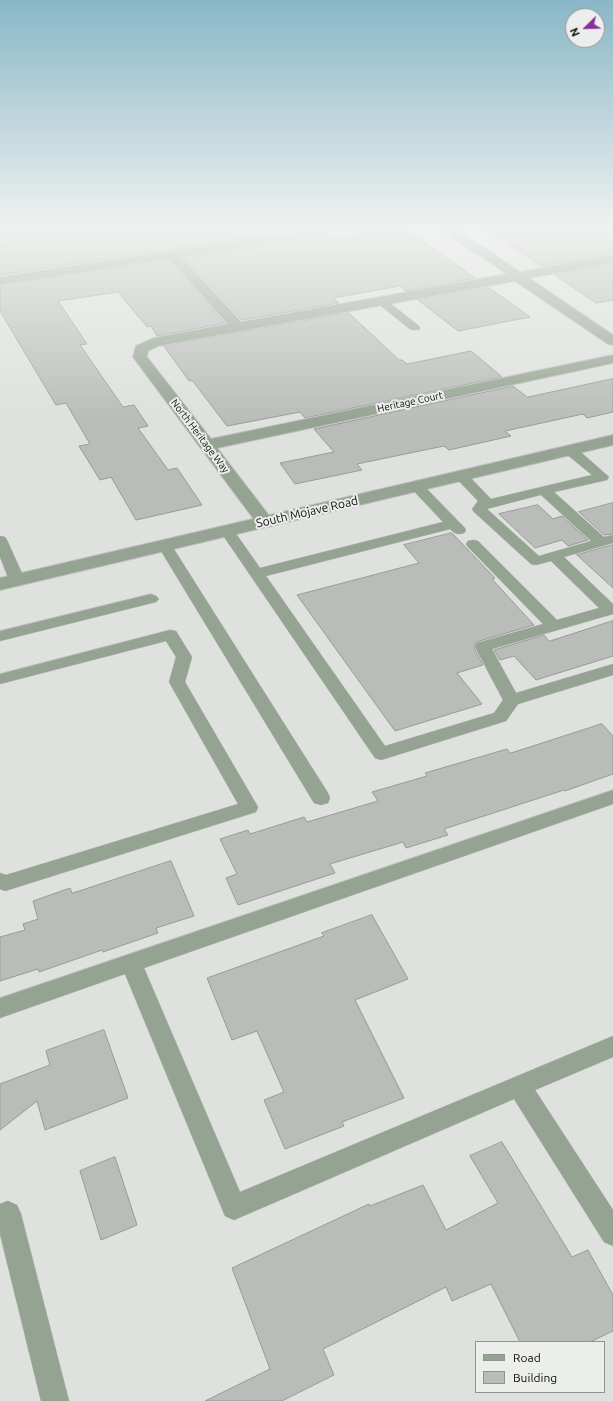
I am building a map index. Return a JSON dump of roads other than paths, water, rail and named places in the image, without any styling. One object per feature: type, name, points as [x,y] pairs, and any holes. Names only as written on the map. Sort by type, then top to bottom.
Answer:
[{"type":"street","points":[[206,291],[238,327],[435,291]]},
{"type":"street","points":[[541,291],[613,341]]},
{"type":"street","name":"North Heritage Way","points":[[238,327],[154,342],[142,349],[140,357],[265,522]]},
{"type":"street","name":"Heritage Court","points":[[207,445],[613,359]]},
{"type":"street","name":"South Mojave Road","points":[[8,582],[613,440]]},
{"type":"lane","points":[[382,301],[415,328]]},
{"type":"lane","points":[[482,505],[602,476],[570,450]]},
{"type":"lane","points":[[460,476],[486,501],[478,509],[536,562],[607,541]]},
{"type":"lane","points":[[256,574],[457,528],[416,486]]},
{"type":"lane","points":[[544,490],[607,541]]},
{"type":"lane","points":[[227,531],[381,754],[500,716],[512,700],[613,669]]},
{"type":"lane","points":[[0,540],[8,582]]},
{"type":"lane","points":[[473,544],[554,626]]},
{"type":"lane","points":[[164,546],[321,798]]},
{"type":"lane","points":[[554,556],[612,610]]},
{"type":"lane","points":[[0,636],[150,599]]},
{"type":"lane","points":[[512,700],[483,647],[612,610]]},
{"type":"lane","points":[[0,679],[170,635],[184,657],[177,682],[250,807],[5,883],[0,882]]},
{"type":"lane","points":[[0,1008],[613,797]]},
{"type":"lane","points":[[131,963],[234,1207],[613,1046]]},
{"type":"lane","points":[[519,1086],[613,1233]]},
{"type":"lane","points":[[0,1217],[8,1214],[55,1401]]}]
